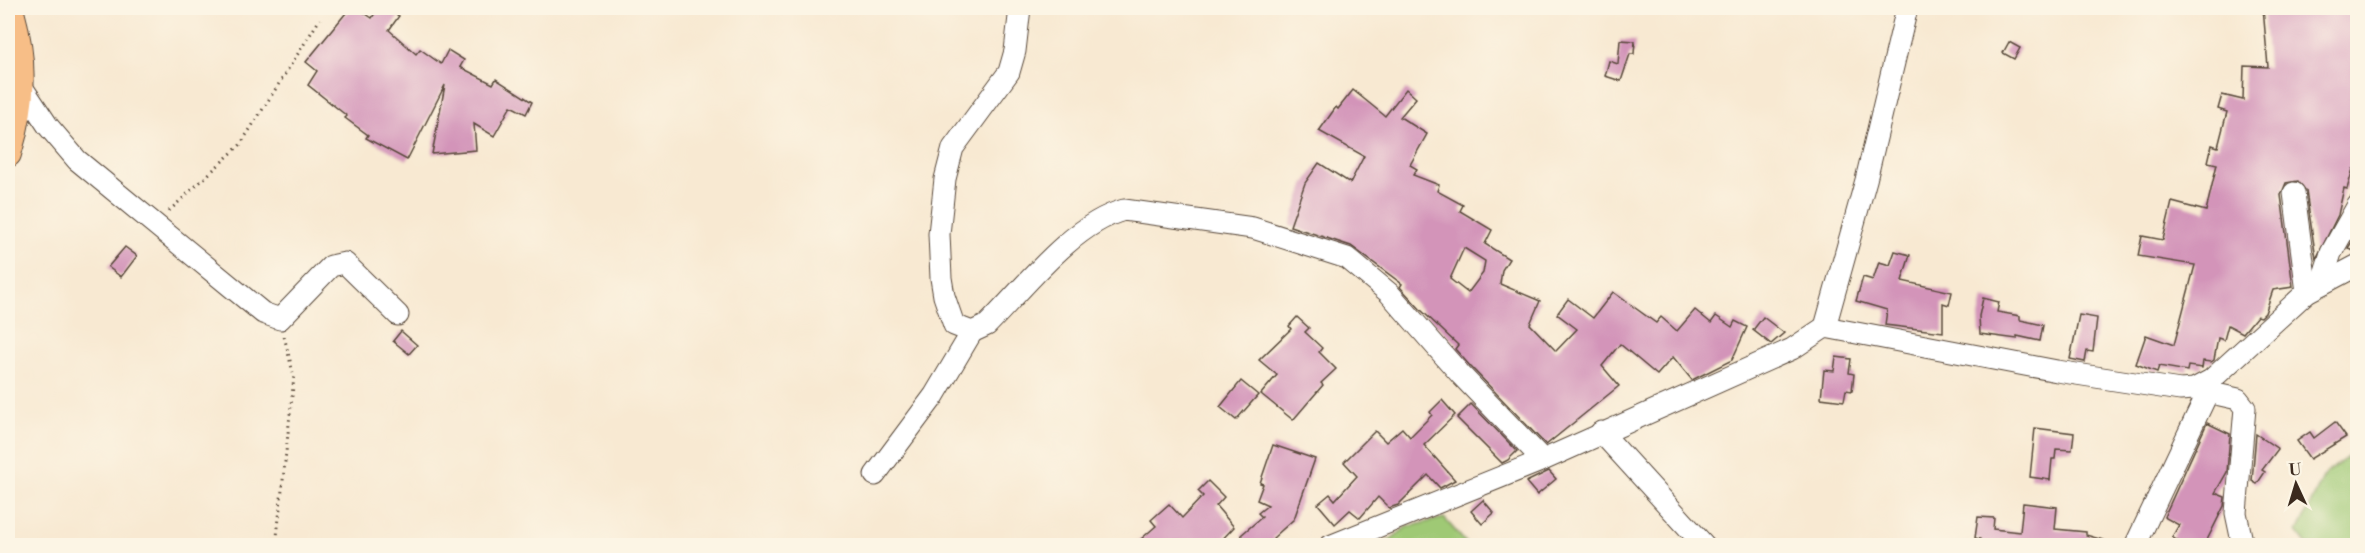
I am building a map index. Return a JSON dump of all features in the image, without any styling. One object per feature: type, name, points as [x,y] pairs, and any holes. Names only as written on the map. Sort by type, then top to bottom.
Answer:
[{"type":"main road","points":[[8,154],[19,119],[22,87],[21,63],[10,8]]},
{"type":"street","points":[[972,332],[954,325],[944,296],[939,234],[945,179],[953,148],[1009,72],[1015,51],[1020,8]]},
{"type":"street","points":[[1330,546],[1543,460],[1601,432],[1792,349],[1825,327],[1866,180],[1907,8]]},
{"type":"street","points":[[22,87],[48,126],[77,160],[157,223],[264,313],[280,319],[337,262],[345,262],[398,315]]},
{"type":"street","points":[[2294,193],[2314,288]]},
{"type":"street","points":[[2314,288],[2331,252],[2358,206]]},
{"type":"street","points":[[875,476],[934,396],[972,332],[987,324],[1064,247],[1110,214],[1124,210],[1252,228],[1347,258],[1389,293],[1481,397],[1543,460]]},
{"type":"street","points":[[2135,546],[2201,391],[2314,288],[2358,265]]},
{"type":"street","points":[[1825,327],[2057,371],[2180,390],[2201,391],[2238,399],[2245,408],[2236,513],[2243,546]]},
{"type":"street","points":[[1601,432],[1705,546]]},
{"type":"path","points":[[157,223],[240,145],[320,20]]},
{"type":"path","points":[[276,546],[294,377],[280,319]]},
{"type":"green space","points":[[2357,450],[2357,545],[2307,545],[2297,532],[2325,474]]},
{"type":"green space","points":[[1444,518],[1468,545],[1383,545],[1407,527]]},
{"type":"building","points":[[350,8],[357,8],[372,18],[378,8],[386,8],[399,16],[389,30],[416,54],[420,49],[441,64],[448,50],[464,60],[460,67],[493,84],[496,79],[532,102],[526,114],[511,106],[494,136],[474,124],[476,150],[432,154],[445,85],[407,160],[366,138],[368,135],[308,85],[317,71],[306,62]]},
{"type":"building","points":[[2263,8],[2358,8],[2358,170],[2353,169],[2347,189],[2344,188],[2338,215],[2316,259],[2306,191],[2298,181],[2286,183],[2281,195],[2293,287],[2273,290],[2265,313],[2261,317],[2257,316],[2243,333],[2228,325],[2224,340],[2218,338],[2214,360],[2203,361],[2202,368],[2188,366],[2187,371],[2159,366],[2157,372],[2136,364],[2146,335],[2174,345],[2195,265],[2138,256],[2142,236],[2163,240],[2172,202],[2206,211],[2217,164],[2208,162],[2212,145],[2218,147],[2227,112],[2218,109],[2222,95],[2243,100],[2244,66],[2268,67]]},
{"type":"building","points":[[1620,40],[1635,41],[1634,54],[1630,54],[1621,81],[1605,76],[1609,61],[1618,64]]},
{"type":"building","points":[[2009,42],[2020,48],[2014,59],[2003,53]]},
{"type":"building","points":[[1406,89],[1416,98],[1400,117],[1427,134],[1410,165],[1417,169],[1413,175],[1439,185],[1437,191],[1463,205],[1460,211],[1492,230],[1485,244],[1509,259],[1502,270],[1500,284],[1540,301],[1530,324],[1556,351],[1577,329],[1557,314],[1568,299],[1593,318],[1613,292],[1656,323],[1661,317],[1677,331],[1695,310],[1711,323],[1716,316],[1732,327],[1735,321],[1747,327],[1732,360],[1692,380],[1673,357],[1657,375],[1620,344],[1602,366],[1619,386],[1546,445],[1471,367],[1455,349],[1458,345],[1421,310],[1400,287],[1402,284],[1351,246],[1290,226],[1305,183],[1319,163],[1350,183],[1364,156],[1319,131],[1336,107],[1338,109],[1353,90],[1385,116]],"holes":[[[1464,248],[1485,261],[1483,273],[1468,293],[1450,279]]]},
{"type":"building","points":[[2358,232],[2358,252],[2357,253],[2348,248]]},
{"type":"building","points":[[125,247],[137,256],[121,277],[108,267]]},
{"type":"building","points":[[1895,251],[1910,255],[1902,281],[1952,292],[1949,305],[1943,303],[1943,332],[1885,325],[1887,310],[1856,301],[1863,277],[1873,280],[1879,262],[1890,265]]},
{"type":"building","points":[[1983,298],[1999,302],[1997,312],[2020,316],[2020,320],[2043,325],[2040,341],[2017,336],[2017,339],[1980,334],[1979,316]]},
{"type":"building","points":[[2079,315],[2097,318],[2093,352],[2087,351],[2085,362],[2070,359]]},
{"type":"building","points":[[1297,317],[1309,328],[1305,332],[1322,348],[1319,352],[1336,369],[1321,383],[1323,385],[1293,420],[1261,394],[1277,375],[1259,360],[1291,329],[1289,326]]},
{"type":"building","points":[[1763,317],[1784,333],[1771,344],[1753,330]]},
{"type":"building","points":[[401,331],[417,345],[409,354],[393,341]]},
{"type":"building","points":[[1836,357],[1851,359],[1849,373],[1854,374],[1852,391],[1846,390],[1844,401],[1821,398],[1824,370],[1834,371]]},
{"type":"building","points":[[1241,381],[1258,395],[1236,420],[1220,407]]},
{"type":"building","points":[[1442,400],[1455,415],[1424,445],[1455,480],[1440,488],[1428,475],[1398,505],[1389,508],[1378,497],[1360,518],[1350,510],[1335,524],[1318,504],[1330,494],[1335,500],[1357,476],[1344,462],[1375,431],[1386,442],[1402,428],[1410,437],[1432,415],[1430,412]]},
{"type":"building","points":[[1471,404],[1517,451],[1508,460],[1502,463],[1457,418]]},
{"type":"building","points":[[2335,422],[2346,437],[2310,459],[2297,441],[2310,432],[2314,438]]},
{"type":"building","points":[[2207,423],[2230,434],[2227,472],[2215,493],[2225,497],[2224,506],[2204,546],[2185,546],[2172,537],[2179,525],[2164,517]]},
{"type":"building","points":[[2035,428],[2074,433],[2072,450],[2056,449],[2055,459],[2052,459],[2050,480],[2030,477]]},
{"type":"building","points":[[2256,434],[2278,449],[2262,470],[2265,472],[2257,484],[2252,481]]},
{"type":"building","points":[[1273,445],[1315,459],[1294,519],[1273,538],[1280,546],[1251,546],[1241,535],[1262,517],[1258,513],[1268,505],[1257,500],[1263,484],[1260,483]]},
{"type":"building","points":[[1549,471],[1556,479],[1537,495],[1526,482]]},
{"type":"building","points":[[1208,481],[1224,497],[1216,506],[1234,527],[1216,546],[1133,546],[1156,526],[1151,520],[1169,504],[1182,518],[1203,496],[1198,491]]},
{"type":"building","points":[[1483,500],[1494,513],[1482,524],[1471,511]]},
{"type":"building","points":[[2023,503],[2057,507],[2055,529],[2086,532],[2086,535],[2110,542],[2110,546],[1980,546],[1980,539],[1975,538],[1978,517],[1994,518],[1993,529],[2020,532]]}]
